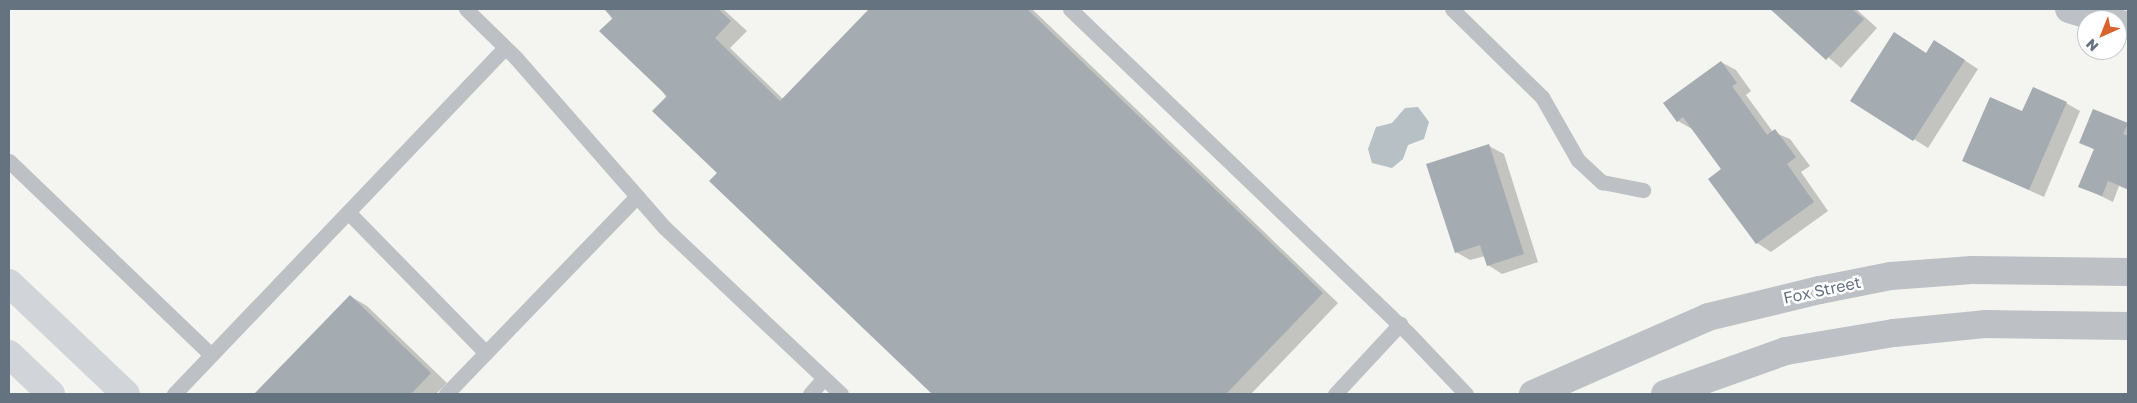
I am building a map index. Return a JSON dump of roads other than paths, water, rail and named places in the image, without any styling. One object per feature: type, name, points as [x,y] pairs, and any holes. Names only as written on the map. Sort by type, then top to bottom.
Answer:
[{"type":"main road","points":[[9,283],[126,394]]},
{"type":"main road","points":[[9,354],[50,394]]},
{"type":"street","name":"Fox Street","points":[[1532,394],[1708,317],[1820,290],[1891,276],[1972,270],[2128,272]]},
{"type":"street","points":[[1665,394],[1786,351],[1894,333],[1985,324],[2128,326]]},
{"type":"lane","points":[[466,9],[506,48],[637,196],[841,394]]},
{"type":"lane","points":[[1070,9],[1400,324],[1466,394]]},
{"type":"lane","points":[[1452,9],[1542,97],[1578,160],[1602,182],[1643,190]]},
{"type":"lane","points":[[174,394],[506,48]]},
{"type":"lane","points":[[9,161],[211,355]]},
{"type":"lane","points":[[446,394],[637,196]]},
{"type":"lane","points":[[348,212],[486,353]]},
{"type":"lane","points":[[1334,394],[1400,324]]},
{"type":"lane","points":[[810,394],[824,378]]}]
